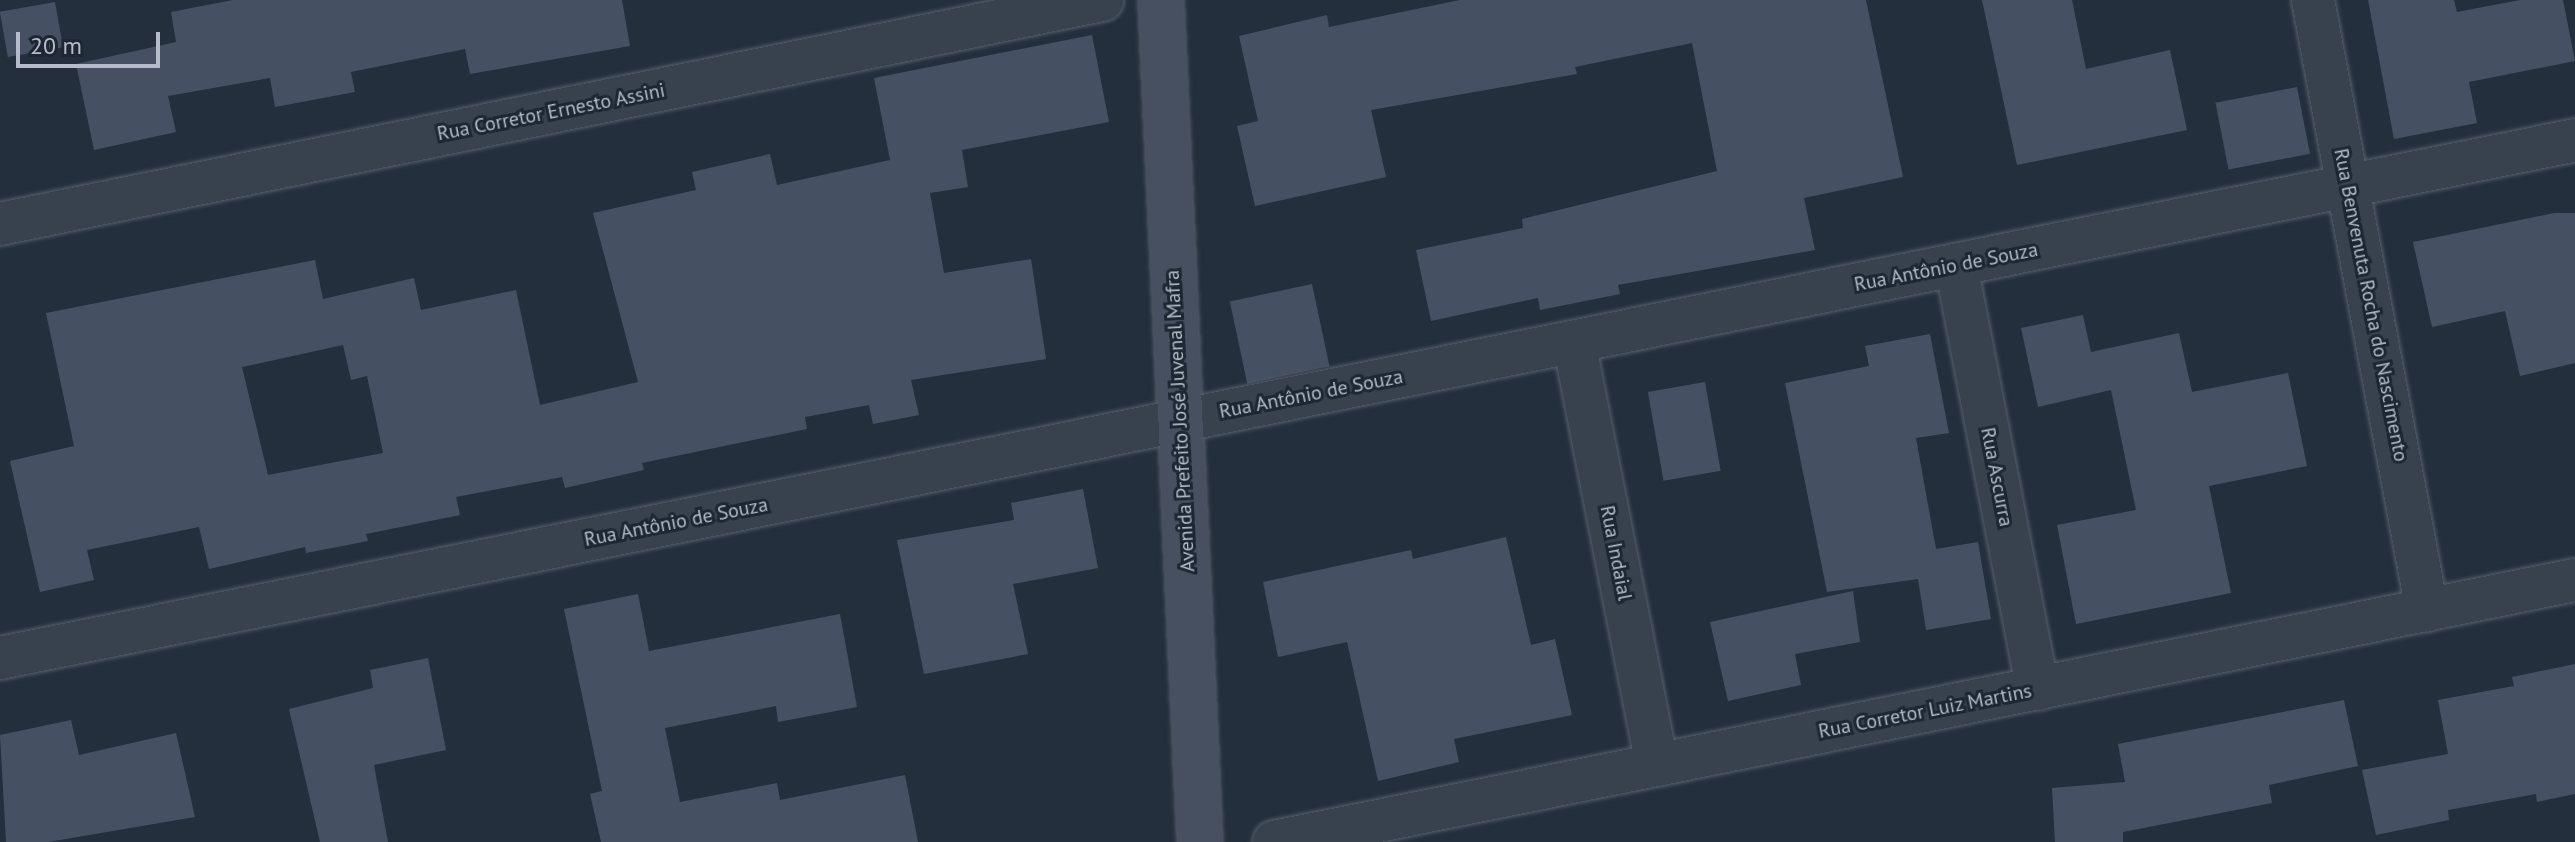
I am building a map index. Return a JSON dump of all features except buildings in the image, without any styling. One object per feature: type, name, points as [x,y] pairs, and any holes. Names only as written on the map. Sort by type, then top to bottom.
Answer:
[{"type":"main road","name":"Avenida Prefeito José Juvenal Mafra","points":[[1161,0],[1200,842]]},
{"type":"street","name":"Rua Corretor Ernesto Assini","points":[[0,224],[1102,0]]},
{"type":"street","name":"Rua Benvenuta Rocha do Nascimento","points":[[2313,0],[2427,610]]},
{"type":"street","name":"Rua Antônio de Souza","points":[[0,658],[2575,140]]},
{"type":"street","name":"Rua Ascurra","points":[[1956,265],[2038,689]]},
{"type":"street","name":"Rua Indaial","points":[[1574,342],[1657,765]]},
{"type":"street","name":"Rua Corretor Luiz Martins","points":[[1274,842],[2575,580]]}]
